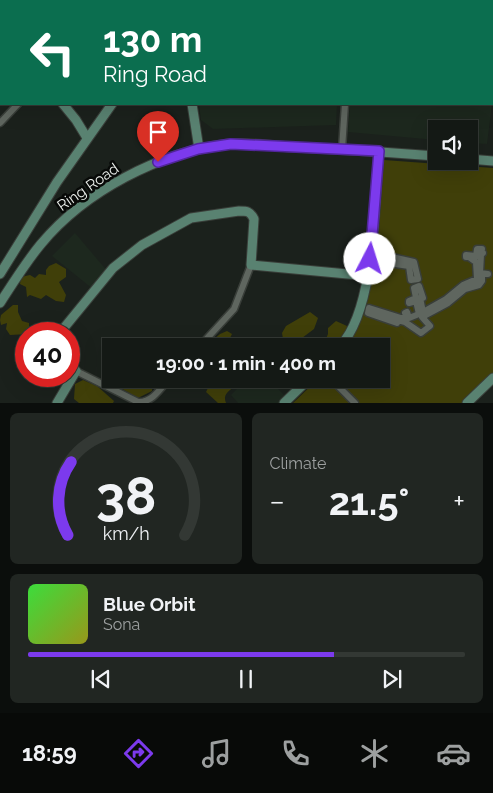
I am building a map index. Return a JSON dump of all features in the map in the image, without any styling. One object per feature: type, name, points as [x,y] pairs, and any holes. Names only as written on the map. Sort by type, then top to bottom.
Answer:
[{"type":"street","points":[[0,123],[17,105]]},
{"type":"street","points":[[64,105],[87,138]]},
{"type":"street","points":[[0,274],[57,182],[111,105]]},
{"type":"street","points":[[192,105],[198,149]]},
{"type":"street","points":[[342,149],[345,105]]},
{"type":"street","name":"Ring Road","points":[[0,303],[24,266],[62,222],[120,180],[140,169],[198,149],[231,144],[428,155]]},
{"type":"street","points":[[346,338],[352,329],[369,276],[379,151]]},
{"type":"street","points":[[478,160],[493,162]]},
{"type":"street","points":[[69,322],[113,268],[142,245],[183,221],[192,218],[246,211],[251,213],[254,219],[251,265],[234,309],[207,338]]},
{"type":"street","points":[[477,249],[482,249],[480,273],[488,274],[482,274],[482,281],[479,285],[465,289],[452,300],[422,318],[430,326],[421,333],[405,322],[398,320],[397,323],[368,313],[369,308],[401,318],[407,318],[405,313],[407,312],[409,318],[416,316],[419,314],[416,301],[409,303],[409,301],[416,298],[414,288],[419,286],[422,292],[423,298],[420,298],[424,312],[446,299],[463,285],[477,279],[476,262],[466,257],[466,255],[477,256],[477,249]]},
{"type":"street","points":[[383,255],[414,262],[418,279],[411,280],[409,266],[382,262],[383,255]]},
{"type":"street","points":[[251,265],[369,276]]},
{"type":"street","points":[[80,372],[102,383]]},
{"type":"street","points":[[468,403],[493,378]]},
{"type":"street","points":[[57,403],[64,387]]},
{"type":"street","points":[[111,388],[138,402],[144,402],[148,401],[160,388]]},
{"type":"street","points":[[284,403],[299,388]]},
{"type":"street","points":[[340,388],[355,403]]},
{"type":"shaded area","points":[[199,105],[337,105],[336,125],[213,129],[201,120]]},
{"type":"shaded area","points":[[350,105],[492,105],[487,144],[478,144],[478,120],[428,120],[428,139],[348,132]]},
{"type":"shaded area","points":[[384,160],[428,163],[428,170],[478,170],[478,167],[493,168],[493,376],[465,403],[358,403],[344,388],[390,388],[390,338],[352,338],[376,269]]},
{"type":"shaded area","points":[[75,233],[108,272],[93,289],[52,256]]},
{"type":"shaded area","points":[[56,263],[66,269],[66,277],[59,282],[66,295],[64,302],[56,301],[46,295],[41,299],[30,295],[27,297],[26,287],[20,284],[21,277],[30,275],[35,278],[39,274],[46,275],[46,270],[49,266]]},
{"type":"shaded area","points":[[13,305],[18,305],[18,312],[22,321],[26,322],[15,322],[15,335],[10,335],[6,329],[7,323],[1,325],[1,315]]},
{"type":"shaded area","points":[[310,312],[318,318],[314,329],[302,338],[283,338],[282,333],[286,326]]},
{"type":"shaded area","points":[[336,321],[347,326],[345,335],[342,338],[326,338],[328,328]]},
{"type":"shaded area","points":[[227,331],[232,334],[230,338],[215,338]]},
{"type":"shaded area","points":[[83,380],[97,386],[114,401],[113,403],[79,403],[74,399],[75,387],[80,387],[80,382]]},
{"type":"shaded area","points":[[121,388],[152,388],[152,391],[138,398]]},
{"type":"shaded area","points":[[208,388],[232,388],[226,394],[226,403],[218,403],[206,392]]},
{"type":"shaded area","points":[[238,388],[277,388],[286,397],[280,403],[238,403],[231,395]]},
{"type":"shaded area","points":[[309,388],[336,388],[350,403],[293,403]]},
{"type":"route","points":[[158,162],[198,149],[231,144],[379,151],[370,259]]}]
